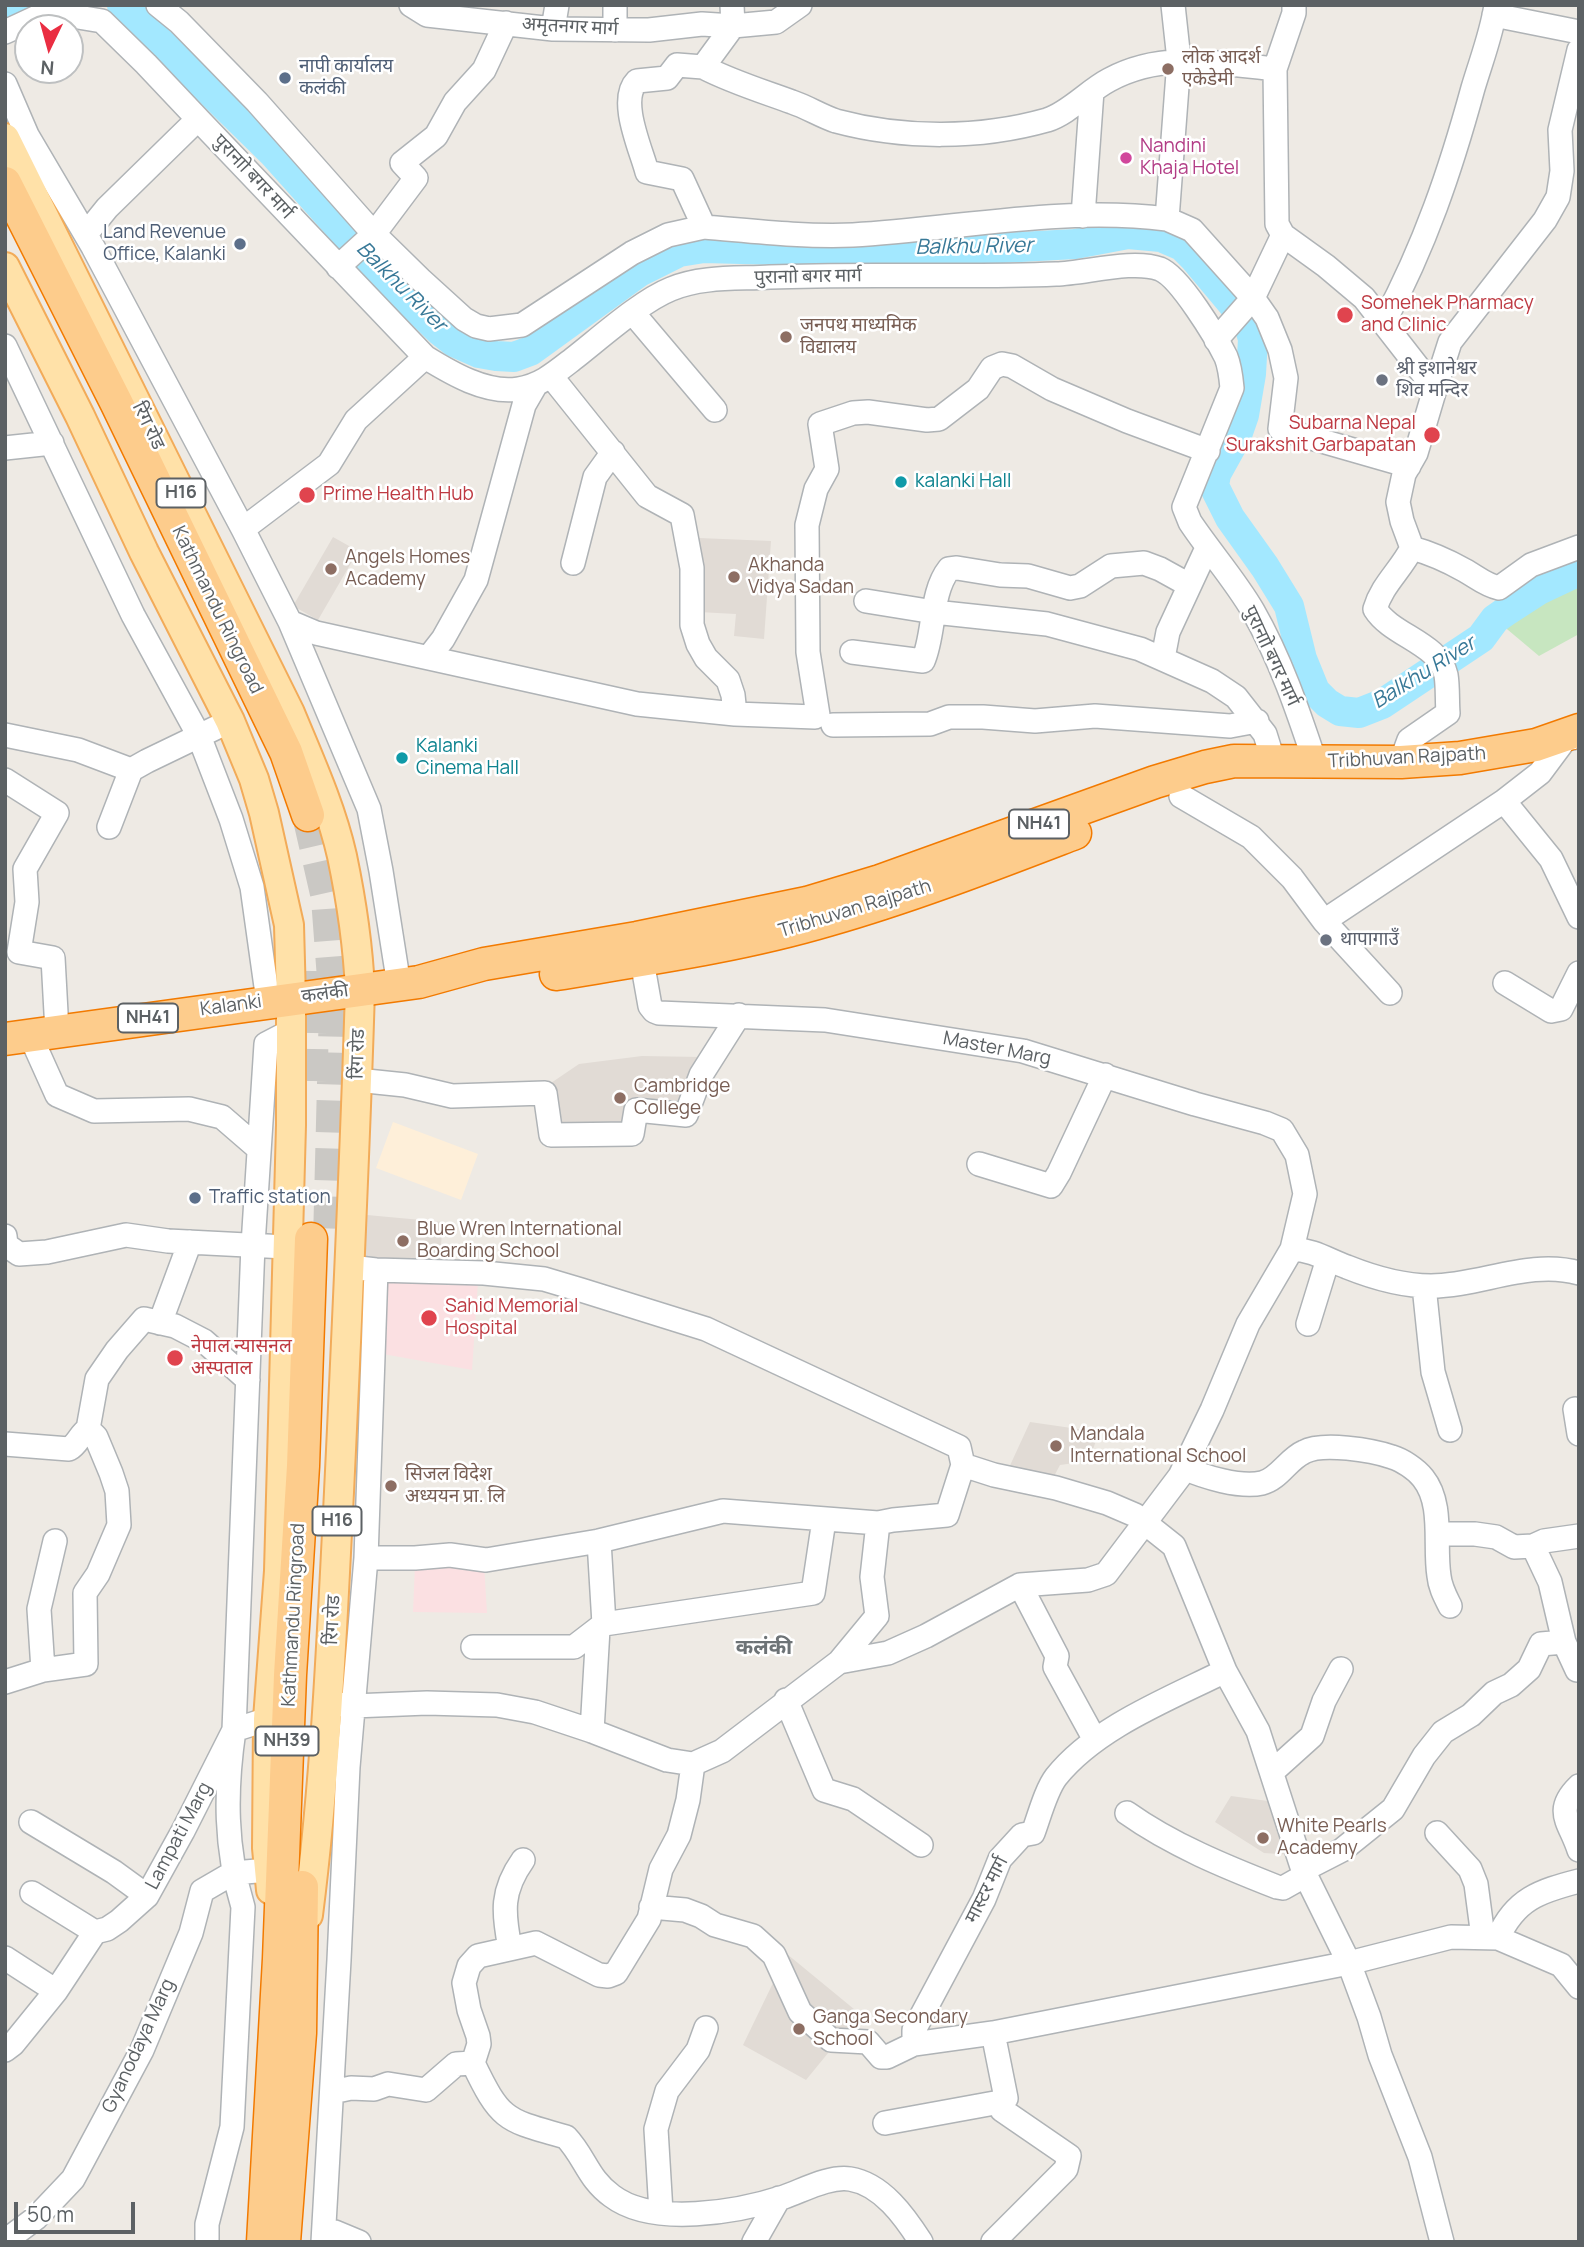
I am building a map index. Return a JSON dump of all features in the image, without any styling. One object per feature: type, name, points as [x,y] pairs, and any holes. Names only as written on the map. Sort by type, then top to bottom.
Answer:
[{"type":"highway","name":"Kathmandu Ringroad","points":[[5,183],[116,402],[286,752],[299,817],[256,723],[5,224]]},
{"type":"highway","name":"Tribhuvan Rajpath","points":[[640,949],[880,881],[1155,782],[1205,767],[1234,761],[1401,762],[1460,758],[1575,736]]},
{"type":"highway","name":"Tribhuvan Rajpath","points":[[359,989],[409,983],[484,964],[772,935],[889,902],[1274,763]]},
{"type":"highway","name":"कलंकी","points":[[280,1000],[359,989]]},
{"type":"highway","name":"Kalanki","points":[[31,1035],[280,1000]]},
{"type":"highway","name":"Kathmandu Ringroad","points":[[263,2242],[290,1960],[318,1494],[308,1242]]},
{"type":"highway","name":"Kathmandu Ringroad","points":[[284,2242],[293,2149],[290,1960]]},
{"type":"main road","name":"रिंग रोड","points":[[5,138],[295,725],[328,809],[341,855],[358,952],[357,1080],[363,1268],[341,1705],[317,1845],[290,1960]]},
{"type":"main road","points":[[5,267],[230,721],[254,779],[278,870],[289,925],[280,1000],[291,1031],[291,1125],[308,1242],[268,1719],[267,1848],[269,1870],[290,1960]]},
{"type":"street","points":[[158,5],[187,30],[257,102],[373,235],[464,319],[476,326],[489,329],[522,325],[632,253],[668,235],[704,227],[785,235],[853,234],[1015,219],[1135,215],[1167,219],[1192,230],[1248,302],[1267,318],[1280,350],[1286,378],[1280,429],[1409,466]]},
{"type":"street","name":"अमृतनगर मार्ग","points":[[411,5],[427,15],[554,29],[615,30],[649,30],[702,24],[733,16],[776,22],[800,5]]},
{"type":"street","points":[[554,29],[557,5]]},
{"type":"street","points":[[615,5],[615,30]]},
{"type":"street","points":[[1167,219],[1179,60],[1173,5]]},
{"type":"street","points":[[1294,5],[1294,13],[1275,69],[1278,224],[1283,235],[1364,298],[1435,389]]},
{"type":"street","points":[[1384,322],[1407,280],[1431,225],[1463,125],[1495,10],[1579,32]]},
{"type":"street","points":[[5,32],[48,12],[102,21],[198,119]]},
{"type":"street","points":[[703,67],[733,16]]},
{"type":"street","points":[[341,265],[373,235],[416,178],[402,163],[436,136],[455,102],[484,71],[506,23]]},
{"type":"street","points":[[1401,762],[1409,740],[1448,713],[1446,673],[1432,652],[1382,621],[1374,609],[1380,593],[1402,567],[1412,548],[1398,502],[1450,342],[1545,219],[1558,197],[1562,172],[1560,130],[1579,50]]},
{"type":"street","points":[[704,227],[682,179],[647,172],[629,115],[631,89],[637,81],[667,78],[677,65],[703,67],[731,81],[796,103],[834,120],[894,133],[970,133],[1024,126],[1051,119],[1105,82],[1136,68],[1179,60],[1275,69]]},
{"type":"street","points":[[5,84],[27,135],[86,234],[290,622],[369,809],[381,871],[409,983]]},
{"type":"street","points":[[1083,216],[1092,91]]},
{"type":"street","name":"पुरानाो बगर मार्ग","points":[[86,234],[107,208],[198,119],[341,265],[425,357],[465,379],[489,387],[514,390],[543,381],[633,313],[670,289],[714,280],[798,276],[1058,274],[1130,266],[1166,272],[1218,337],[1231,374],[1232,388],[1184,507],[1190,522],[1251,609],[1268,640],[1298,711],[1315,762]]},
{"type":"street","points":[[1218,337],[1248,302],[1283,235]]},
{"type":"street","points":[[633,313],[715,410]]},
{"type":"street","points":[[5,346],[132,615],[199,736],[232,819],[280,1000]]},
{"type":"street","points":[[243,529],[329,464],[356,420],[425,357]]},
{"type":"street","points":[[290,622],[316,633],[637,704],[815,717],[818,715],[808,652],[807,525],[816,489],[827,469],[820,424],[853,413],[868,412],[926,420],[939,419],[978,389],[992,368],[1002,364],[1012,366],[1052,389],[1127,421],[1208,451]]},
{"type":"street","points":[[429,657],[443,639],[475,580],[524,405],[543,381],[613,452],[647,496],[682,515],[692,568],[692,625],[706,658],[728,680],[735,713]]},
{"type":"street","points":[[5,448],[52,443]]},
{"type":"street","points":[[573,564],[595,477],[613,452]]},
{"type":"street","points":[[1412,548],[1433,554],[1466,571],[1486,586],[1499,588],[1531,565],[1579,547]]},
{"type":"street","points":[[1163,658],[1168,632],[1208,548]]},
{"type":"street","points":[[852,652],[923,661],[928,650],[944,575],[949,569],[1028,576],[1070,588],[1080,586],[1111,566],[1144,564],[1160,569],[1189,585]]},
{"type":"street","points":[[866,601],[934,612],[1047,624],[1104,638],[1163,658],[1212,681],[1236,697],[1265,734],[1274,763]]},
{"type":"street","points":[[833,725],[930,724],[949,717],[1035,721],[1095,716],[1230,726],[1257,721]]},
{"type":"street","points":[[109,827],[131,771],[230,721]]},
{"type":"street","points":[[5,735],[78,750],[131,771]]},
{"type":"street","points":[[1324,921],[1504,801],[1540,773],[1575,736]]},
{"type":"street","points":[[5,780],[57,813],[24,869],[27,902],[19,952],[53,958],[31,1035],[57,1095],[94,1111],[189,1109],[222,1117],[259,1149]]},
{"type":"street","points":[[1181,796],[1251,837],[1292,878],[1324,921],[1390,993]]},
{"type":"street","points":[[1504,801],[1551,859],[1579,917]]},
{"type":"street","name":"Master Marg","points":[[640,949],[650,1006],[654,1012],[825,1020],[1023,1051],[1265,1123],[1282,1130],[1297,1155],[1306,1194],[1292,1249],[1248,1324],[1184,1468],[1106,1574],[1088,1580],[1020,1585]]},
{"type":"street","points":[[1505,984],[1551,1011],[1556,1011],[1577,982]]},
{"type":"street","points":[[357,1080],[405,1085],[452,1096],[545,1093],[551,1135],[632,1134],[636,1110],[686,1115],[701,1075],[739,1015]]},
{"type":"street","points":[[207,2242],[207,2224],[232,2127],[243,1907],[233,1873],[227,1832],[228,1769],[234,1730],[253,1245],[266,1044],[291,1031]]},
{"type":"street","points":[[979,1164],[1051,1186],[1105,1075]]},
{"type":"street","points":[[5,1236],[6,1245],[19,1254],[47,1252],[126,1235],[253,1245],[308,1242]]},
{"type":"street","points":[[160,1322],[190,1242]]},
{"type":"street","points":[[1292,1249],[1309,1250],[1374,1276],[1424,1286],[1516,1274],[1536,1268],[1566,1269],[1579,1273]]},
{"type":"street","points":[[1308,1324],[1328,1259]]},
{"type":"street","points":[[323,2238],[348,1767],[341,1705],[366,1559],[363,1268],[484,1273],[544,1279],[706,1329],[958,1447],[962,1465],[947,1515],[878,1523],[723,1511],[599,1541],[486,1560],[450,1555],[366,1559]]},
{"type":"street","points":[[1424,1286],[1433,1372],[1450,1430]]},
{"type":"street","points":[[5,1444],[69,1449],[77,1444],[88,1429],[97,1379],[117,1350],[144,1319],[175,1325],[205,1341],[248,1380]]},
{"type":"street","points":[[1575,1409],[1579,1434]]},
{"type":"street","points":[[5,1682],[43,1670],[86,1664],[85,1593],[98,1574],[119,1525],[114,1482],[96,1437],[88,1429]]},
{"type":"street","points":[[1184,1468],[1213,1480],[1257,1484],[1271,1479],[1300,1453],[1321,1446],[1393,1457],[1423,1478],[1437,1518],[1439,1577],[1450,1606]]},
{"type":"street","points":[[962,1465],[1082,1495],[1116,1507],[1146,1523],[1174,1546],[1225,1671],[1258,1731],[1305,1872],[1349,1963],[1380,2055],[1420,2157],[1442,2242]]},
{"type":"street","points":[[473,1647],[574,1647],[601,1627],[813,1593],[824,1520]]},
{"type":"street","points":[[341,1705],[497,1705],[534,1712],[667,1760],[692,1764],[722,1751],[839,1662],[877,1616],[872,1577],[878,1523]]},
{"type":"street","points":[[1438,1534],[1496,1537],[1514,1547],[1533,1546],[1544,1541],[1579,1536]]},
{"type":"street","points":[[43,1670],[38,1609],[55,1541]]},
{"type":"street","points":[[592,1731],[601,1627],[599,1541]]},
{"type":"street","points":[[1533,1546],[1550,1583],[1564,1642],[1577,1670]]},
{"type":"street","points":[[839,1662],[888,1653],[926,1636],[1020,1585],[1057,1656],[1055,1667],[1095,1740]]},
{"type":"street","points":[[1127,1813],[1144,1825],[1220,1864],[1283,1888],[1342,1850],[1393,1809],[1424,1756],[1443,1732],[1464,1720],[1494,1693],[1511,1685],[1529,1669],[1541,1644],[1564,1642]]},
{"type":"street","points":[[1272,1772],[1312,1736],[1324,1701],[1341,1669]]},
{"type":"street","name":"मास्टर मार्ग","points":[[914,2044],[914,2030],[984,1899],[1000,1859],[1022,1835],[1032,1833],[1055,1779],[1095,1740],[1225,1671]]},
{"type":"street","points":[[786,1700],[824,1790],[853,1799],[921,1845]]},
{"type":"street","points":[[234,1730],[268,1719]]},
{"type":"street","name":"Lampati Marg","points":[[5,2050],[56,1991],[95,1931],[107,1929],[119,1921],[147,1896],[234,1730]]},
{"type":"street","points":[[692,1764],[688,1800],[679,1835],[661,1869],[649,1919],[616,1973],[598,1975],[536,1943],[478,1956],[469,1966],[464,1983],[479,2044],[473,2063],[501,2113],[515,2122],[566,2137],[592,2178],[612,2197],[629,2206],[662,2213],[710,2214],[779,2198],[837,2178],[853,2180],[871,2187],[895,2207],[921,2242]]},
{"type":"street","points":[[1579,1786],[1568,1796],[1564,1806],[1566,1819],[1579,1850]]},
{"type":"street","points":[[31,1822],[114,1872],[147,1896]]},
{"type":"street","points":[[1437,1833],[1470,1869],[1491,1937]]},
{"type":"street","points":[[510,1948],[505,1896],[510,1877],[523,1860]]},
{"type":"street","name":"Gyanodaya Marg","points":[[5,2241],[36,2218],[72,2179],[142,2050],[191,1933],[202,1891],[233,1873],[269,1870]]},
{"type":"street","points":[[1491,1937],[1535,1894],[1579,1881]]},
{"type":"street","points":[[32,1893],[95,1931]]},
{"type":"street","points":[[651,1907],[685,1910],[715,1925],[753,1936],[774,1955],[800,2012],[831,2040],[868,2042],[881,2057],[887,2057],[914,2044],[993,2033],[1349,1963],[1451,1937],[1491,1937],[1561,1965],[1579,1987]]},
{"type":"street","points":[[5,1958],[56,1991]]},
{"type":"street","points":[[662,2213],[656,2129],[659,2116],[667,2091],[698,2050],[706,2028]]},
{"type":"street","points":[[885,2123],[1000,2102],[1006,2098],[993,2033]]},
{"type":"street","points":[[332,2092],[351,2088],[374,2089],[388,2084],[426,2090],[456,2064],[473,2063]]},
{"type":"street","points":[[993,2242],[1066,2169],[1070,2161],[1069,2156],[1002,2110],[1000,2102]]},
{"type":"street","points":[[754,2242],[779,2198]]},
{"type":"street","points":[[323,2238],[335,2232],[359,2242]]},
{"type":"shaded area","name":"Angels Homes Academy","points":[[333,537],[358,551],[318,620],[293,606]]},
{"type":"shaded area","name":"Akhanda Vidya Sadan","points":[[699,538],[771,541],[764,639],[734,636],[736,614],[699,612]]},
{"type":"shaded area","points":[[642,1056],[701,1057],[692,1078],[674,1106],[626,1102],[624,1131],[556,1126],[551,1083],[579,1064]]},
{"type":"shaded area","points":[[393,1122],[478,1154],[461,1200],[376,1168]]},
{"type":"shaded area","name":"Blue Wren International Boarding School","points":[[367,1215],[443,1222],[439,1267],[363,1259]]},
{"type":"shaded area","name":"Sahid Memorial Hospital","points":[[381,1278],[478,1282],[472,1370],[383,1354]]},
{"type":"shaded area","name":"Mandala International School","points":[[1030,1422],[1099,1432],[1089,1461],[1060,1465],[1052,1480],[1007,1472]]},
{"type":"shaded area","points":[[415,1564],[484,1564],[487,1613],[413,1612]]},
{"type":"shaded area","name":"White Pearls Academy","points":[[1231,1796],[1275,1802],[1292,1855],[1264,1853],[1215,1822]]},
{"type":"shaded area","name":"Ganga Secondary School","points":[[787,1954],[860,2014],[806,2080],[743,2045]]},
{"type":"green space","points":[[1579,584],[1579,634],[1539,656],[1495,619]]},
{"type":"waterway","name":"Balkhu River","points":[[5,19],[27,5]]},
{"type":"waterway","name":"Balkhu River","points":[[122,5],[273,153],[384,277],[440,331],[454,342],[479,353],[514,357],[530,351],[639,272],[679,252],[704,248],[1002,248],[1075,244],[1128,234],[1161,237],[1182,246],[1240,313],[1253,339],[1251,374],[1244,415],[1236,438],[1216,474],[1214,486],[1230,518],[1289,606],[1302,659],[1315,691],[1340,711],[1359,713],[1382,704],[1481,638],[1495,619],[1505,612],[1539,590],[1579,571]]},
{"type":"tunnel","points":[[308,815],[327,898],[335,1005],[329,1241]]},
{"type":"tunnel","points":[[312,1081],[313,971]]},
{"type":"place","name":"लोक आदर्श एकेडेमी","points":[[1168,69]]},
{"type":"place","name":"नापी कार्यालय कलंकी","points":[[285,78]]},
{"type":"place","name":"Nandini Khaja Hotel","points":[[1126,158]]},
{"type":"place","name":"Land Revenue Office, Kalanki","points":[[240,244]]},
{"type":"place","name":"Somehek Pharmacy and Clinic","points":[[1345,315]]},
{"type":"place","name":"जनपथ माध्यमिक विद्यालय","points":[[786,337]]},
{"type":"place","name":"श्री इशानेश्वर शिव मन्दिर","points":[[1382,380]]},
{"type":"place","name":"Subarna Nepal Surakshit Garbapatan","points":[[1432,435]]},
{"type":"place","name":"kalanki Hall","points":[[901,482]]},
{"type":"place","name":"Prime Health Hub","points":[[307,495]]},
{"type":"place","name":"Angels Homes Academy","points":[[331,569]]},
{"type":"place","name":"Akhanda Vidya Sadan","points":[[734,577]]},
{"type":"place","name":"Kalanki Cinema Hall","points":[[402,758]]},
{"type":"place","name":"थापागाउँ","points":[[1326,940]]},
{"type":"place","name":"Cambridge College","points":[[620,1098]]},
{"type":"place","name":"Traffic station","points":[[195,1198]]},
{"type":"place","name":"Blue Wren International Boarding School","points":[[403,1241]]},
{"type":"place","name":"Sahid Memorial Hospital","points":[[429,1318]]},
{"type":"place","name":"नेपाल न्यासनल अस्पताल","points":[[175,1358]]},
{"type":"place","name":"Mandala International School","points":[[1056,1446]]},
{"type":"place","name":"सिजल विदेश अध्ययन प्रा. लि","points":[[391,1486]]},
{"type":"place","name":"White Pearls Academy","points":[[1263,1838]]},
{"type":"place","name":"Ganga Secondary School","points":[[799,2029]]},
{"type":"district","name":"कलंकी","points":[[764,1648]]}]
